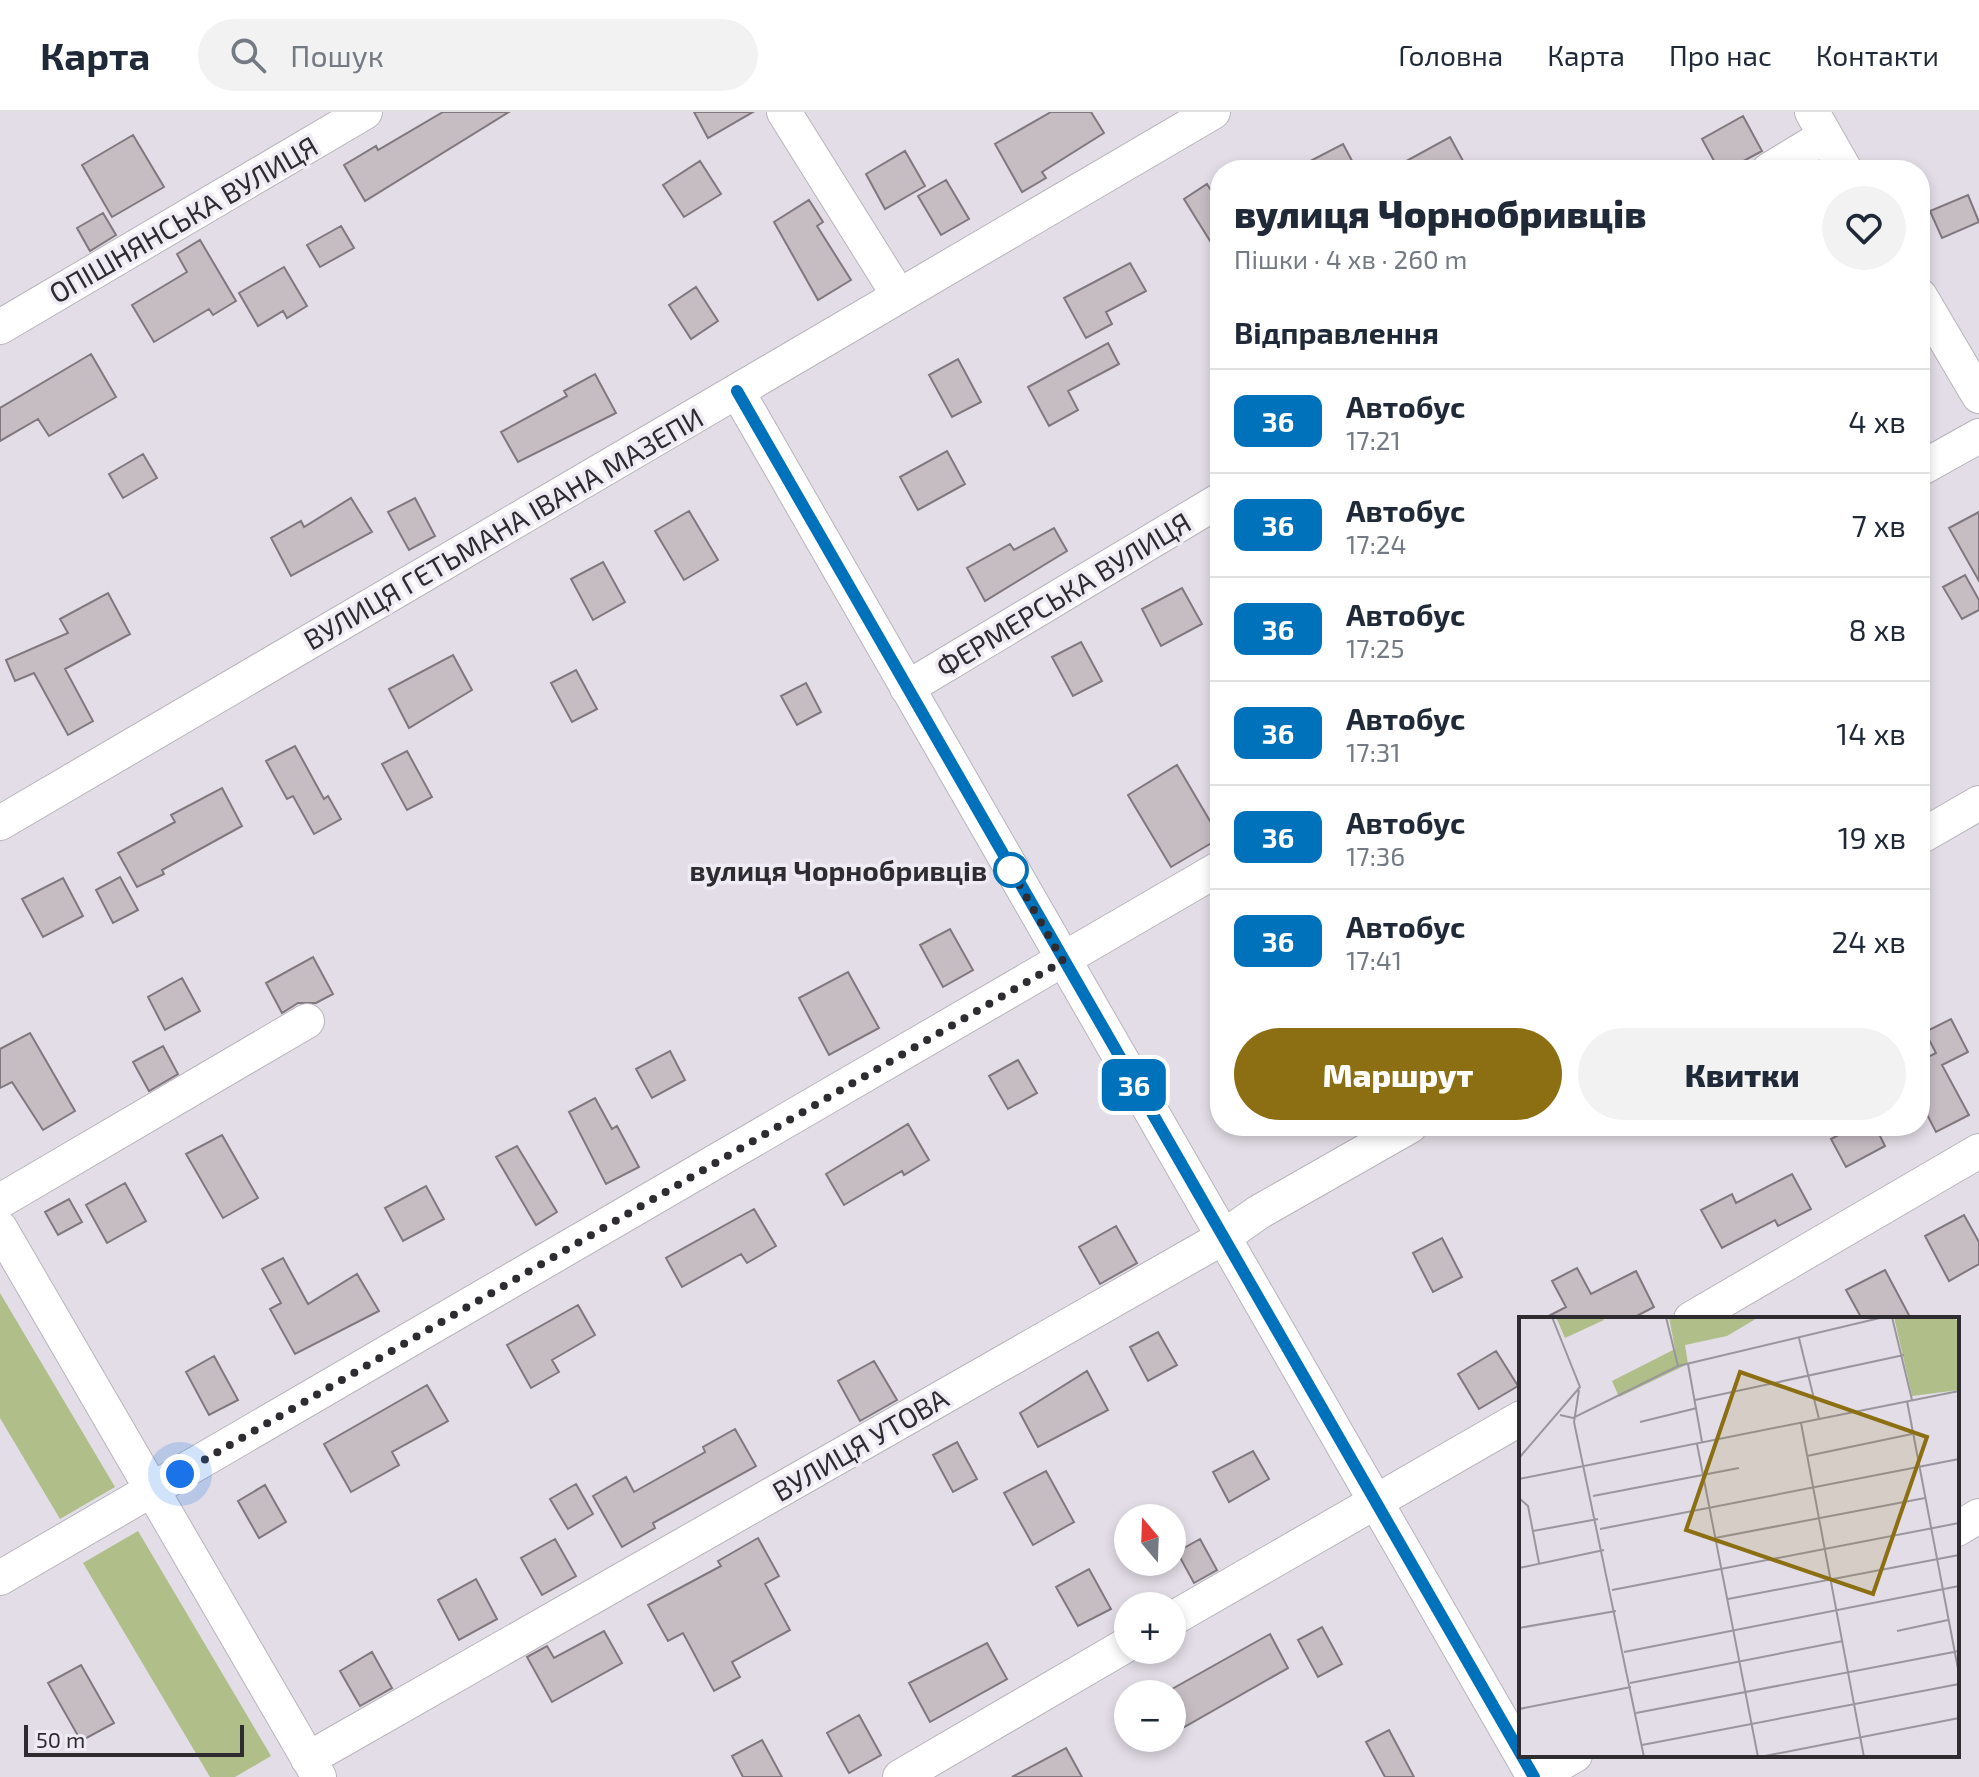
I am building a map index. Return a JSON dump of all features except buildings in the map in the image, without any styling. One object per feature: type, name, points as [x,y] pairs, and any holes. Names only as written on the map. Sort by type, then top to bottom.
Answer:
[{"type":"street","name":"ОПІШНЯНСЬКА ВУЛИЦЯ","points":[[0,327],[365,112]]},
{"type":"street","points":[[784,112],[899,296]]},
{"type":"street","name":"ВУЛИЦЯ ГЕТЬМАНА ІВАНА МАЗЕПИ","points":[[0,823],[1213,112]]},
{"type":"street","points":[[1780,160],[1819,124],[1839,160]]},
{"type":"street","points":[[1930,313],[1979,396]]},
{"type":"street","points":[[737,391],[1372,1502],[1519,1748]]},
{"type":"street","points":[[1930,463],[1979,436]]},
{"type":"street","name":"ФЕРМЕРСЬКА ВУЛИЦЯ","points":[[907,688],[1210,506]]},
{"type":"street","points":[[1930,831],[1979,803]]},
{"type":"street","points":[[0,1578],[1210,874]]},
{"type":"street","points":[[0,1201],[307,1021]]},
{"type":"street","name":"ВУЛИЦЯ УТОВА","points":[[314,1768],[1392,1136]]},
{"type":"street","points":[[1694,1317],[1979,1151]]},
{"type":"street","points":[[0,1228],[314,1768]]},
{"type":"street","points":[[1186,1611],[1519,1419]]},
{"type":"street","points":[[1959,1528],[1979,1516]]},
{"type":"street","points":[[900,1777],[1114,1652]]},
{"type":"street","points":[[1524,1757],[1536,1777],[1571,1757]]},
{"type":"green space","points":[[0,1293],[115,1487],[60,1519],[0,1418]]},
{"type":"green space","points":[[138,1531],[271,1756],[235,1777],[210,1777],[83,1563]]},
{"type":"bus line","name":"36","points":[[737,391],[1372,1502],[1519,1752]]},
{"type":"bus line","name":"36","points":[[1522,1757],[1534,1777]]},
{"type":"place","name":"вулиця Чорнобривців","points":[[1011,870]]},
{"type":"route","points":[[180,1474],[1063,961],[1011,870]]}]
